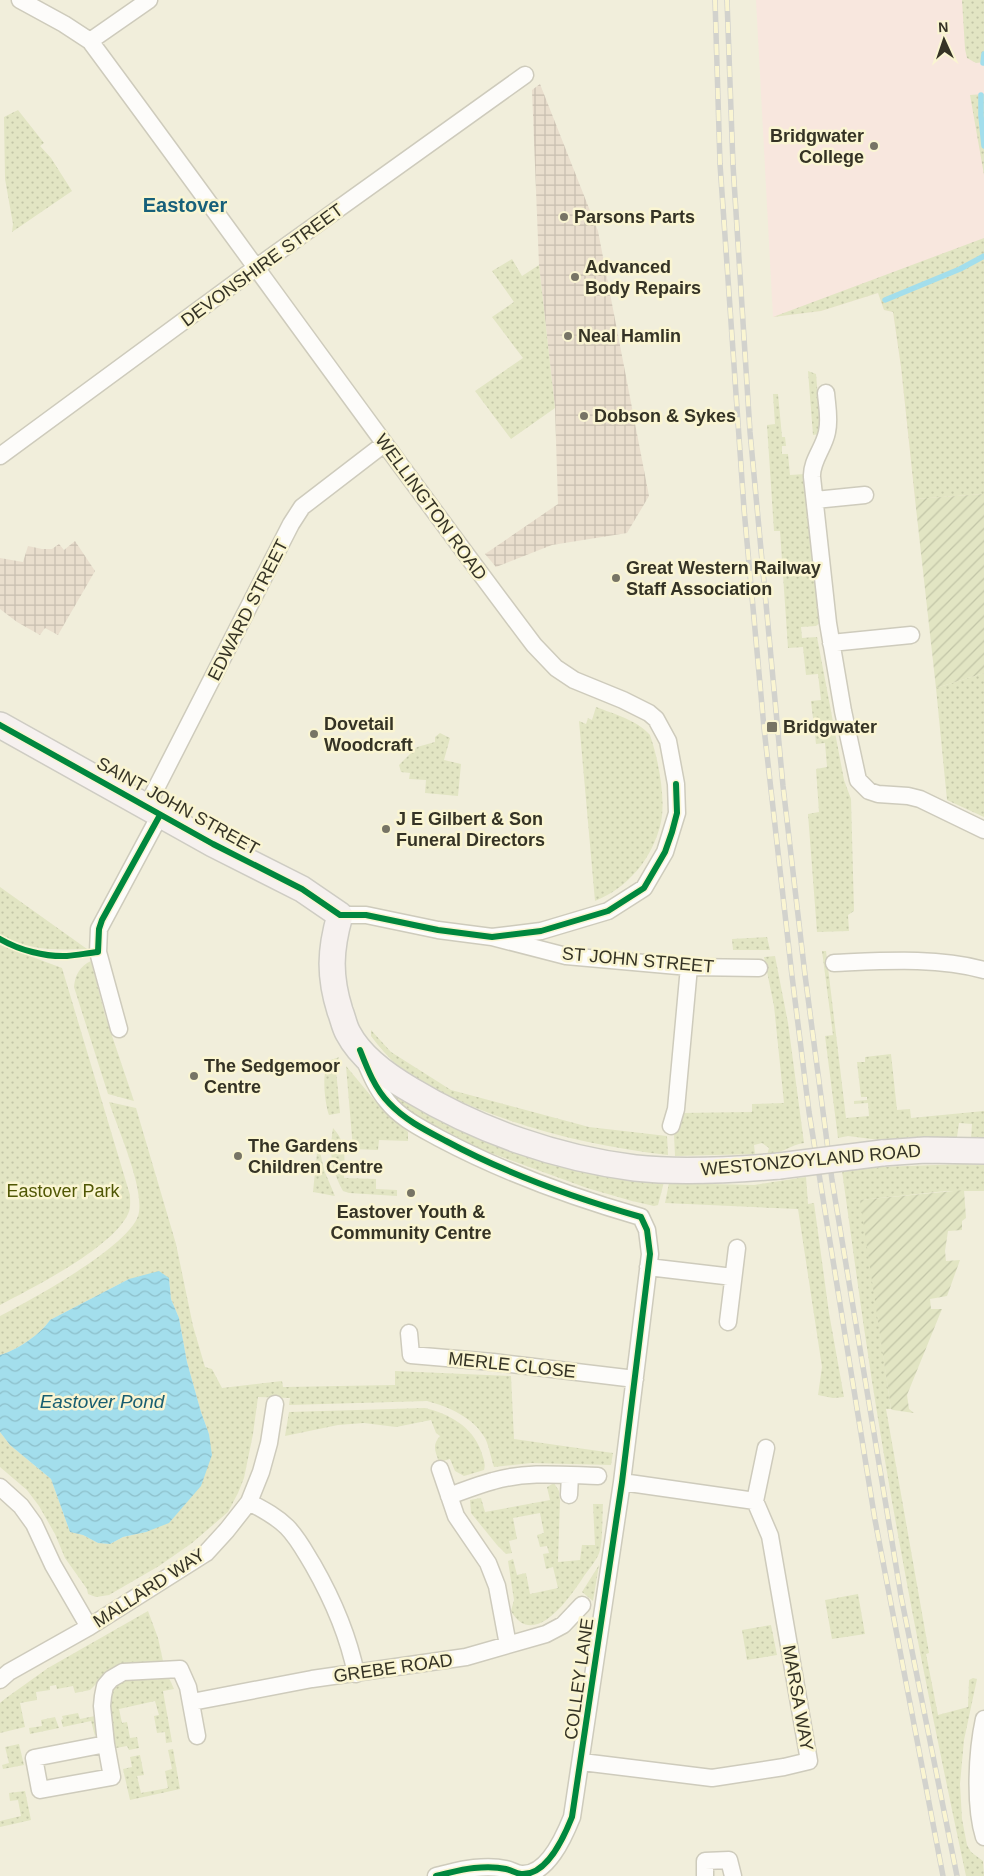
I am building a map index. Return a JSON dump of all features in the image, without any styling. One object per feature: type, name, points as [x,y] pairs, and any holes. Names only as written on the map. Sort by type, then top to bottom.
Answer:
[{"type":"main road","name":"SAINT JOHN STREET","points":[[0,725],[221,848],[302,889],[340,915]]},
{"type":"main road","name":"WESTONZOYLAND ROAD","points":[[340,915],[332,954],[332,976],[336,996],[348,1033],[360,1050],[383,1071],[434,1104],[481,1126],[531,1144],[584,1159],[635,1168],[669,1170],[728,1170],[925,1150],[984,1151]]},
{"type":"street","name":"WELLINGTON ROAD","points":[[20,0],[64,24],[90,41],[257,267],[384,444],[534,645],[556,668],[574,680],[650,713],[656,719],[668,741],[676,784],[677,813],[666,852],[644,888],[608,911],[541,931],[492,937]]},
{"type":"street","points":[[90,41],[149,0]]},
{"type":"street","name":"DEVONSHIRE STREET","points":[[0,456],[257,267],[525,75]]},
{"type":"street","points":[[826,393],[827,433],[812,470],[831,643],[858,780],[864,787],[878,794],[908,796],[920,799],[984,830]]},
{"type":"street","name":"EDWARD STREET","points":[[119,1029],[98,952],[99,929],[291,524],[302,507],[384,444]]},
{"type":"street","points":[[815,500],[865,495]]},
{"type":"street","points":[[831,643],[911,635]]},
{"type":"street","name":"ST JOHN STREET","points":[[340,915],[366,915],[438,930],[492,937],[566,956],[688,967],[759,968]]},
{"type":"street","points":[[834,963],[938,962],[966,965],[984,970]]},
{"type":"street","points":[[672,1126],[676,1109],[688,967]]},
{"type":"street","name":"COLLEY LANE","points":[[360,1050],[372,1077],[387,1102],[403,1116],[468,1153],[526,1178],[606,1207],[641,1217],[647,1230],[650,1254],[622,1482],[582,1762],[572,1817],[562,1842],[540,1868],[530,1875],[519,1874],[505,1869],[475,1868],[436,1876]]},
{"type":"street","points":[[728,1322],[737,1248]]},
{"type":"street","points":[[648,1267],[733,1277]]},
{"type":"street","name":"MERLE CLOSE","points":[[409,1333],[411,1355],[635,1378]]},
{"type":"street","name":"MALLARD WAY","points":[[0,1680],[9,1672],[89,1627],[206,1553],[249,1502],[261,1472],[269,1443],[275,1404]]},
{"type":"street","points":[[622,1482],[755,1500],[766,1448]]},
{"type":"street","points":[[440,1469],[456,1516],[488,1563],[497,1586],[508,1645]]},
{"type":"street","points":[[449,1496],[493,1480],[545,1474],[598,1476]]},
{"type":"street","points":[[569,1495],[570,1475]]},
{"type":"street","points":[[0,1487],[21,1506],[34,1524],[54,1565],[89,1627]]},
{"type":"street","name":"MARSA WAY","points":[[582,1762],[712,1778],[784,1767],[809,1761],[770,1536],[755,1500]]},
{"type":"street","points":[[249,1502],[279,1520],[291,1531],[303,1548],[341,1620],[352,1653],[356,1674]]},
{"type":"street","name":"GREBE ROAD","points":[[192,1702],[312,1679],[466,1657],[546,1634],[563,1625],[582,1605]]},
{"type":"street","points":[[106,1744],[34,1758],[40,1790],[112,1777],[106,1744],[102,1696],[111,1679],[123,1672],[140,1670],[156,1672],[180,1669],[188,1686],[192,1702],[196,1736]]},
{"type":"street","points":[[984,1719],[978,1752],[978,1780],[984,1837]]},
{"type":"street","points":[[704,1876],[705,1861],[729,1860],[733,1876]]},
{"type":"shaded area","name":"Bridgwater College","points":[[756,0],[984,0],[984,494],[915,499],[901,367],[893,312],[884,310],[878,293],[821,311],[773,317]]},
{"type":"shaded area","points":[[540,84],[598,231],[649,496],[627,533],[552,545],[496,567],[485,554],[558,504],[555,408],[539,265],[532,90]]},
{"type":"shaded area","points":[[75,541],[95,571],[58,635],[45,628],[40,635],[17,622],[0,609],[0,558],[23,562],[28,546],[52,549],[59,544],[64,550]]},
{"type":"green space","points":[[962,0],[984,0],[984,62],[976,63],[967,58]]},
{"type":"green space","points":[[984,94],[984,175],[970,95]]},
{"type":"green space","points":[[18,110],[44,143],[40,146],[51,158],[72,191],[12,232],[13,224],[5,179],[4,117]]},
{"type":"green space","points":[[984,238],[984,494],[915,499],[901,367],[893,312],[884,310],[878,293],[821,311],[773,317]]},
{"type":"green space","points":[[512,259],[522,276],[539,265],[555,408],[511,439],[475,391],[523,358],[492,317],[514,302],[492,271]]},
{"type":"green space","points":[[808,371],[816,374],[820,421],[819,434],[813,435]]},
{"type":"green space","points":[[773,394],[778,394],[782,437],[785,437],[786,446],[782,446],[782,454],[788,454],[790,475],[805,474],[821,622],[816,626],[801,627],[802,638],[817,637],[844,780],[851,799],[854,911],[848,915],[849,931],[817,932],[808,814],[819,812],[816,769],[827,767],[825,743],[816,744],[811,701],[821,700],[818,674],[806,675],[803,647],[788,648],[780,531],[774,531],[767,425],[775,424]]},
{"type":"green space","points":[[984,494],[984,673],[936,688],[915,499]]},
{"type":"green space","points":[[984,673],[984,817],[947,800],[936,688]]},
{"type":"green space","points":[[596,707],[632,721],[650,735],[656,755],[663,802],[661,822],[657,835],[645,859],[628,880],[595,901],[579,721],[586,724],[588,718],[592,720]]},
{"type":"green space","points":[[440,733],[450,738],[444,760],[461,764],[458,796],[425,793],[426,780],[409,779],[410,773],[401,772],[399,765],[417,747],[435,742],[435,737]]},
{"type":"green space","points":[[0,887],[87,949],[42,948],[21,944],[0,934]]},
{"type":"green space","points":[[767,937],[770,950],[733,950],[732,939]]},
{"type":"green space","name":"Eastover Park","points":[[0,945],[62,968],[130,1195],[130,1210],[119,1227],[89,1253],[0,1305]]},
{"type":"green space","points":[[822,951],[826,951],[846,1118],[869,1116],[868,1103],[854,1104],[854,1101],[867,1100],[867,1097],[861,1097],[857,1062],[865,1062],[865,1057],[891,1054],[897,1110],[910,1109],[911,1118],[984,1111],[984,1139],[971,1139],[972,1124],[959,1123],[957,1137],[967,1138],[926,1138],[896,1142],[848,1136],[838,1138],[825,1036],[833,1035]]},
{"type":"green space","points":[[775,956],[788,1023],[804,1143],[767,1155],[769,1148],[762,1143],[754,1145],[755,1154],[675,1156],[674,1135],[678,1131],[681,1113],[752,1112],[752,1104],[784,1103],[774,1006],[764,957]]},
{"type":"green space","points":[[91,961],[105,1015],[134,1101],[108,1094],[74,987],[79,971]]},
{"type":"green space","points":[[371,1030],[391,1052],[451,1090],[589,1127],[667,1136],[668,1155],[570,1138],[523,1125],[476,1108],[427,1085],[399,1067],[374,1040],[371,1036]]},
{"type":"green space","points":[[339,1057],[336,1070],[340,1113],[329,1115],[325,1095],[325,1070],[331,1060]]},
{"type":"green space","points":[[346,1066],[376,1102],[408,1132],[408,1141],[379,1140],[378,1150],[353,1149]]},
{"type":"green space","points":[[391,1091],[664,1182],[658,1205],[654,1206],[632,1201],[587,1188],[480,1149],[416,1115],[396,1100]]},
{"type":"green space","points":[[109,1102],[136,1108],[176,1244],[193,1326],[205,1367],[212,1369],[222,1388],[282,1381],[283,1387],[395,1385],[395,1371],[511,1376],[514,1439],[613,1453],[611,1465],[531,1463],[494,1467],[485,1438],[474,1424],[444,1406],[427,1401],[289,1405],[290,1398],[258,1397],[244,1478],[228,1512],[192,1543],[159,1566],[109,1595],[96,1597],[88,1594],[87,1589],[65,1558],[55,1534],[39,1506],[27,1490],[0,1467],[0,1432],[10,1445],[51,1479],[70,1532],[83,1535],[98,1543],[110,1544],[123,1537],[146,1532],[209,1434],[187,1362],[179,1318],[171,1299],[169,1278],[129,1279],[50,1320],[46,1326],[28,1341],[14,1350],[0,1355],[0,1316],[56,1285],[101,1255],[120,1240],[133,1225],[139,1212],[134,1172]]},
{"type":"green space","points":[[333,1128],[343,1146],[344,1178],[376,1179],[376,1189],[397,1190],[397,1196],[343,1191],[332,1161]]},
{"type":"green space","points":[[318,1142],[324,1170],[335,1196],[313,1192]]},
{"type":"green space","points":[[984,1165],[984,1191],[946,1191],[861,1200],[891,1409],[886,1409],[929,1653],[926,1654],[938,1715],[968,1707],[969,1680],[977,1679],[964,1740],[960,1784],[962,1819],[967,1845],[971,1852],[983,1861],[984,1876],[966,1876],[928,1691],[882,1443],[842,1171],[878,1167]]},
{"type":"green space","points":[[806,1177],[808,1204],[814,1203],[829,1313],[844,1397],[833,1398],[818,1395],[822,1367],[798,1209],[665,1203],[669,1183],[754,1185]]},
{"type":"green space","points":[[964,1190],[966,1218],[962,1221],[962,1230],[948,1231],[945,1251],[946,1261],[960,1260],[947,1296],[930,1299],[931,1309],[942,1309],[907,1395],[909,1409],[914,1413],[893,1410],[891,1409],[860,1200]]},
{"type":"green space","points":[[425,1408],[443,1414],[466,1428],[477,1442],[481,1451],[484,1470],[464,1476],[455,1471],[450,1459],[439,1462],[435,1445],[440,1436],[436,1433],[431,1420],[396,1427],[364,1423],[338,1425],[285,1436],[289,1412]]},
{"type":"green space","points":[[554,1483],[559,1491],[560,1501],[558,1562],[580,1560],[582,1545],[595,1545],[593,1504],[603,1504],[601,1545],[595,1560],[570,1596],[551,1616],[541,1623],[530,1625],[520,1622],[511,1611],[514,1600],[508,1561],[513,1559],[517,1575],[526,1573],[530,1594],[558,1588],[553,1567],[546,1569],[543,1554],[549,1553],[547,1546],[540,1547],[537,1535],[544,1533],[540,1513],[513,1518],[517,1539],[509,1541],[512,1553],[506,1554],[471,1513],[470,1500],[481,1498],[485,1512],[550,1500],[547,1487]]},
{"type":"green space","points":[[599,1565],[593,1601],[582,1592]]},
{"type":"green space","points":[[858,1594],[865,1634],[832,1639],[825,1600]]},
{"type":"green space","points":[[148,1611],[158,1638],[163,1661],[127,1664],[107,1673],[90,1690],[75,1693],[73,1686],[57,1689],[56,1685],[50,1686],[50,1690],[36,1692],[37,1700],[20,1703],[25,1727],[0,1733],[0,1703],[6,1698],[48,1668]]},
{"type":"green space","points":[[771,1625],[777,1655],[747,1660],[742,1630]]},
{"type":"green space","points":[[169,1678],[174,1689],[163,1691],[172,1742],[166,1743],[165,1732],[157,1733],[154,1716],[159,1715],[155,1701],[119,1709],[122,1723],[127,1722],[130,1738],[137,1737],[139,1748],[129,1750],[127,1746],[116,1748],[109,1709],[112,1690],[118,1684],[127,1680]]},
{"type":"green space","points":[[78,1713],[80,1719],[95,1716],[97,1732],[95,1736],[91,1721],[63,1727],[62,1716]]},
{"type":"green space","points":[[55,1717],[59,1728],[30,1734],[29,1728],[42,1726],[41,1720]]},
{"type":"green space","points":[[19,1744],[24,1765],[3,1769],[2,1765],[9,1763],[5,1747]]},
{"type":"green space","points":[[173,1749],[180,1789],[130,1800],[123,1769],[132,1767],[130,1757],[140,1755],[144,1775],[137,1776],[141,1793],[168,1788],[165,1771],[172,1769],[168,1750]]},
{"type":"green space","points":[[25,1791],[31,1820],[0,1827],[0,1821],[21,1816],[18,1800],[10,1801],[9,1793]]},
{"type":"water","name":"Eastover Pond","points":[[159,1271],[169,1278],[171,1299],[179,1318],[187,1362],[209,1434],[212,1455],[201,1486],[169,1523],[146,1532],[123,1537],[110,1544],[98,1543],[83,1535],[70,1532],[51,1479],[10,1445],[0,1432],[0,1355],[14,1350],[28,1341],[46,1326],[50,1320],[129,1279]]},
{"type":"waterway","points":[[983,63],[984,54]]},
{"type":"waterway","points":[[981,95],[984,146]]},
{"type":"waterway","points":[[885,300],[960,269],[984,256]]},
{"type":"railway","points":[[715,0],[720,164],[744,509],[764,728],[792,976],[809,1112],[875,1520],[943,1876]]},
{"type":"railway","points":[[727,0],[733,165],[750,432],[783,786],[805,975],[832,1180],[901,1596],[957,1876]]},
{"type":"cycle path","points":[[0,725],[213,844],[302,889],[340,915],[366,915],[438,930],[492,937],[541,931],[608,911],[644,888],[665,852],[672,832],[677,813],[676,784]]},
{"type":"cycle path","points":[[0,939],[41,954],[67,956],[98,952],[99,929],[102,920],[160,815]]},
{"type":"cycle path","points":[[360,1050],[372,1078],[384,1097],[409,1120],[469,1153],[517,1175],[591,1202],[641,1217],[647,1230],[650,1254],[622,1482],[572,1817],[553,1854],[539,1869],[530,1873],[521,1874],[508,1869],[482,1867],[436,1876]]},
{"type":"place","name":"Bridgwater College","points":[[874,146]]},
{"type":"place","name":"Parsons Parts","points":[[564,217]]},
{"type":"place","name":"Advanced Body Repairs","points":[[575,277]]},
{"type":"place","name":"Neal Hamlin","points":[[568,336]]},
{"type":"place","name":"Dobson & Sykes","points":[[584,416]]},
{"type":"place","name":"Great Western Railway Staff Association","points":[[616,578]]},
{"type":"place","name":"Bridgwater","points":[[772,727]]},
{"type":"place","name":"Dovetail Woodcraft","points":[[314,734]]},
{"type":"place","name":"J E Gilbert & Son Funeral Directors","points":[[386,829]]},
{"type":"place","name":"The Sedgemoor Centre","points":[[194,1076]]},
{"type":"place","name":"The Gardens Children Centre","points":[[238,1156]]},
{"type":"place","name":"Eastover Youth & Community Centre","points":[[411,1193]]},
{"type":"district","name":"Eastover","points":[[185,205]]}]
